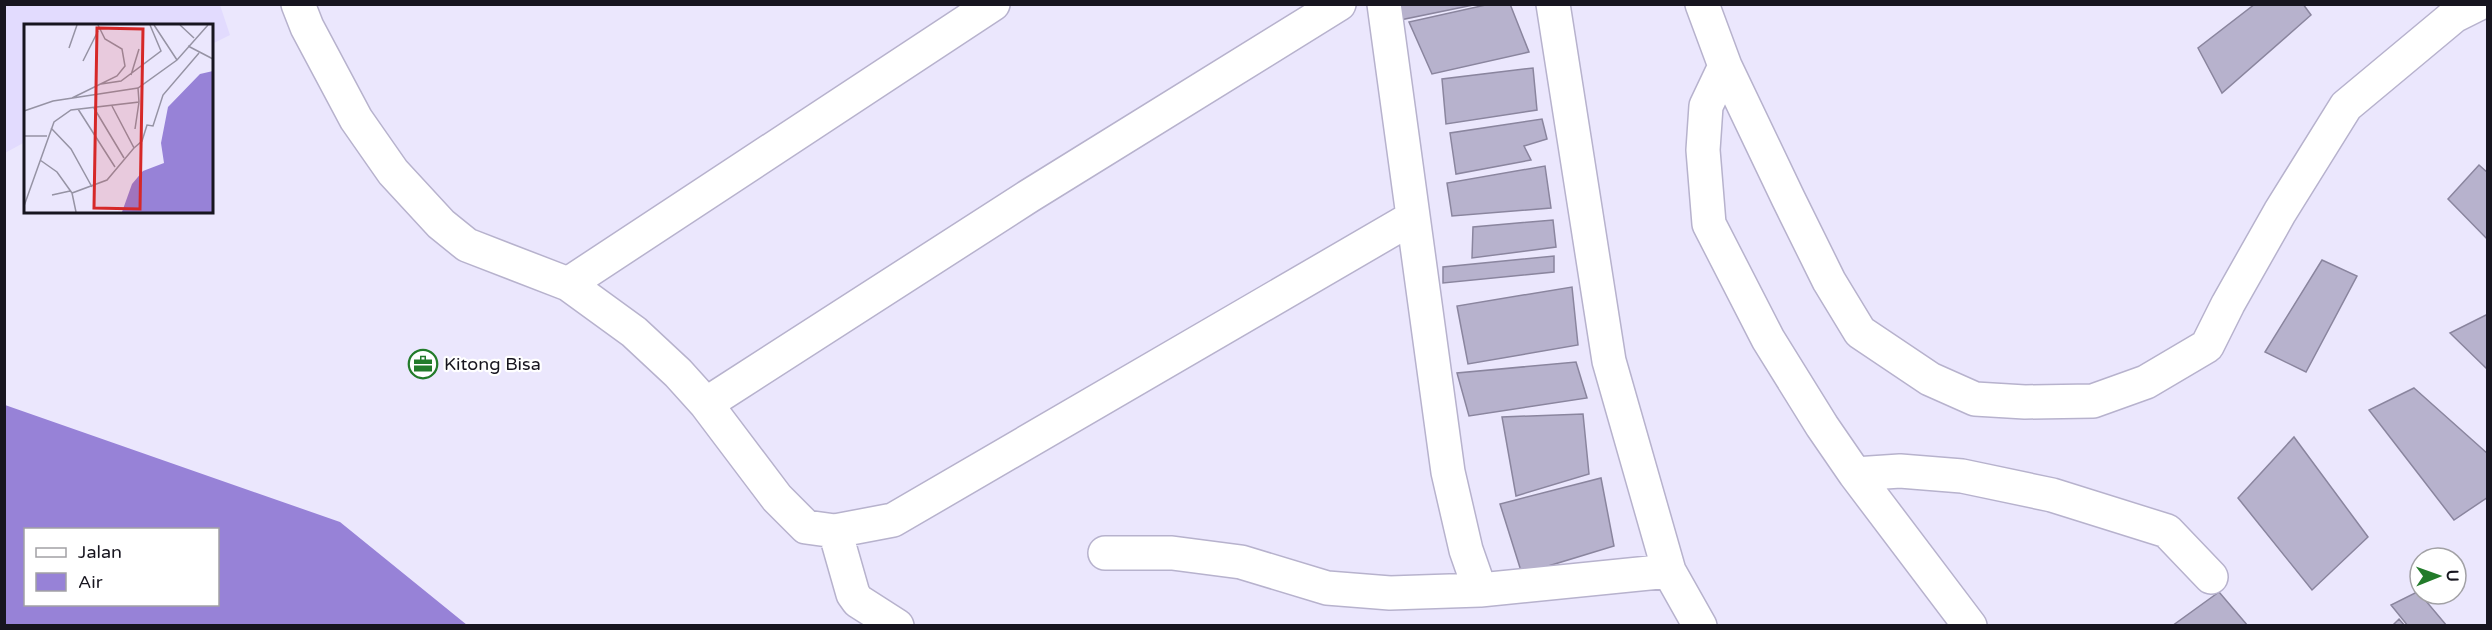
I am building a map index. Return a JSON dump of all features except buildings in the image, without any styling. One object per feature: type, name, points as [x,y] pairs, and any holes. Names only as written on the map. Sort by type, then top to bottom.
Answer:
[{"type":"street","points":[[298,4],[307,27],[356,119],[393,172],[441,224],[467,245],[568,284],[634,332],[678,373],[706,404],[777,498],[806,527],[835,531],[893,520],[1412,218]]},
{"type":"street","points":[[568,284],[993,4]]},
{"type":"street","points":[[706,404],[1029,196],[1340,4]]},
{"type":"street","points":[[1384,4],[1448,472],[1466,550],[1480,590]]},
{"type":"street","points":[[1553,4],[1609,361],[1669,571],[1700,626]]},
{"type":"street","points":[[1702,4],[1725,66],[1829,281],[1860,332],[1930,379],[1975,399],[2025,402],[2092,401],[2146,382],[2207,346],[2280,212],[2346,106],[2456,8]]},
{"type":"street","points":[[1725,66],[1706,106],[1703,150],[1709,224],[1768,339],[1822,426],[1855,474],[1970,626]]},
{"type":"street","points":[[1855,474],[1900,471],[1962,476],[2052,495],[2167,531],[2211,577]]},
{"type":"street","points":[[835,531],[853,594],[858,601],[897,626]]},
{"type":"street","points":[[1106,553],[1172,553],[1241,562],[1327,588],[1390,593],[1480,590],[1669,571]]},
{"type":"shaded area","points":[[5,4],[220,5],[230,35],[213,44],[213,24],[24,24],[24,143],[5,153]]},
{"type":"water","points":[[5,405],[340,522],[467,625],[5,625]]},
{"type":"place","name":"Kitong Bisa","points":[[423,364]]}]
